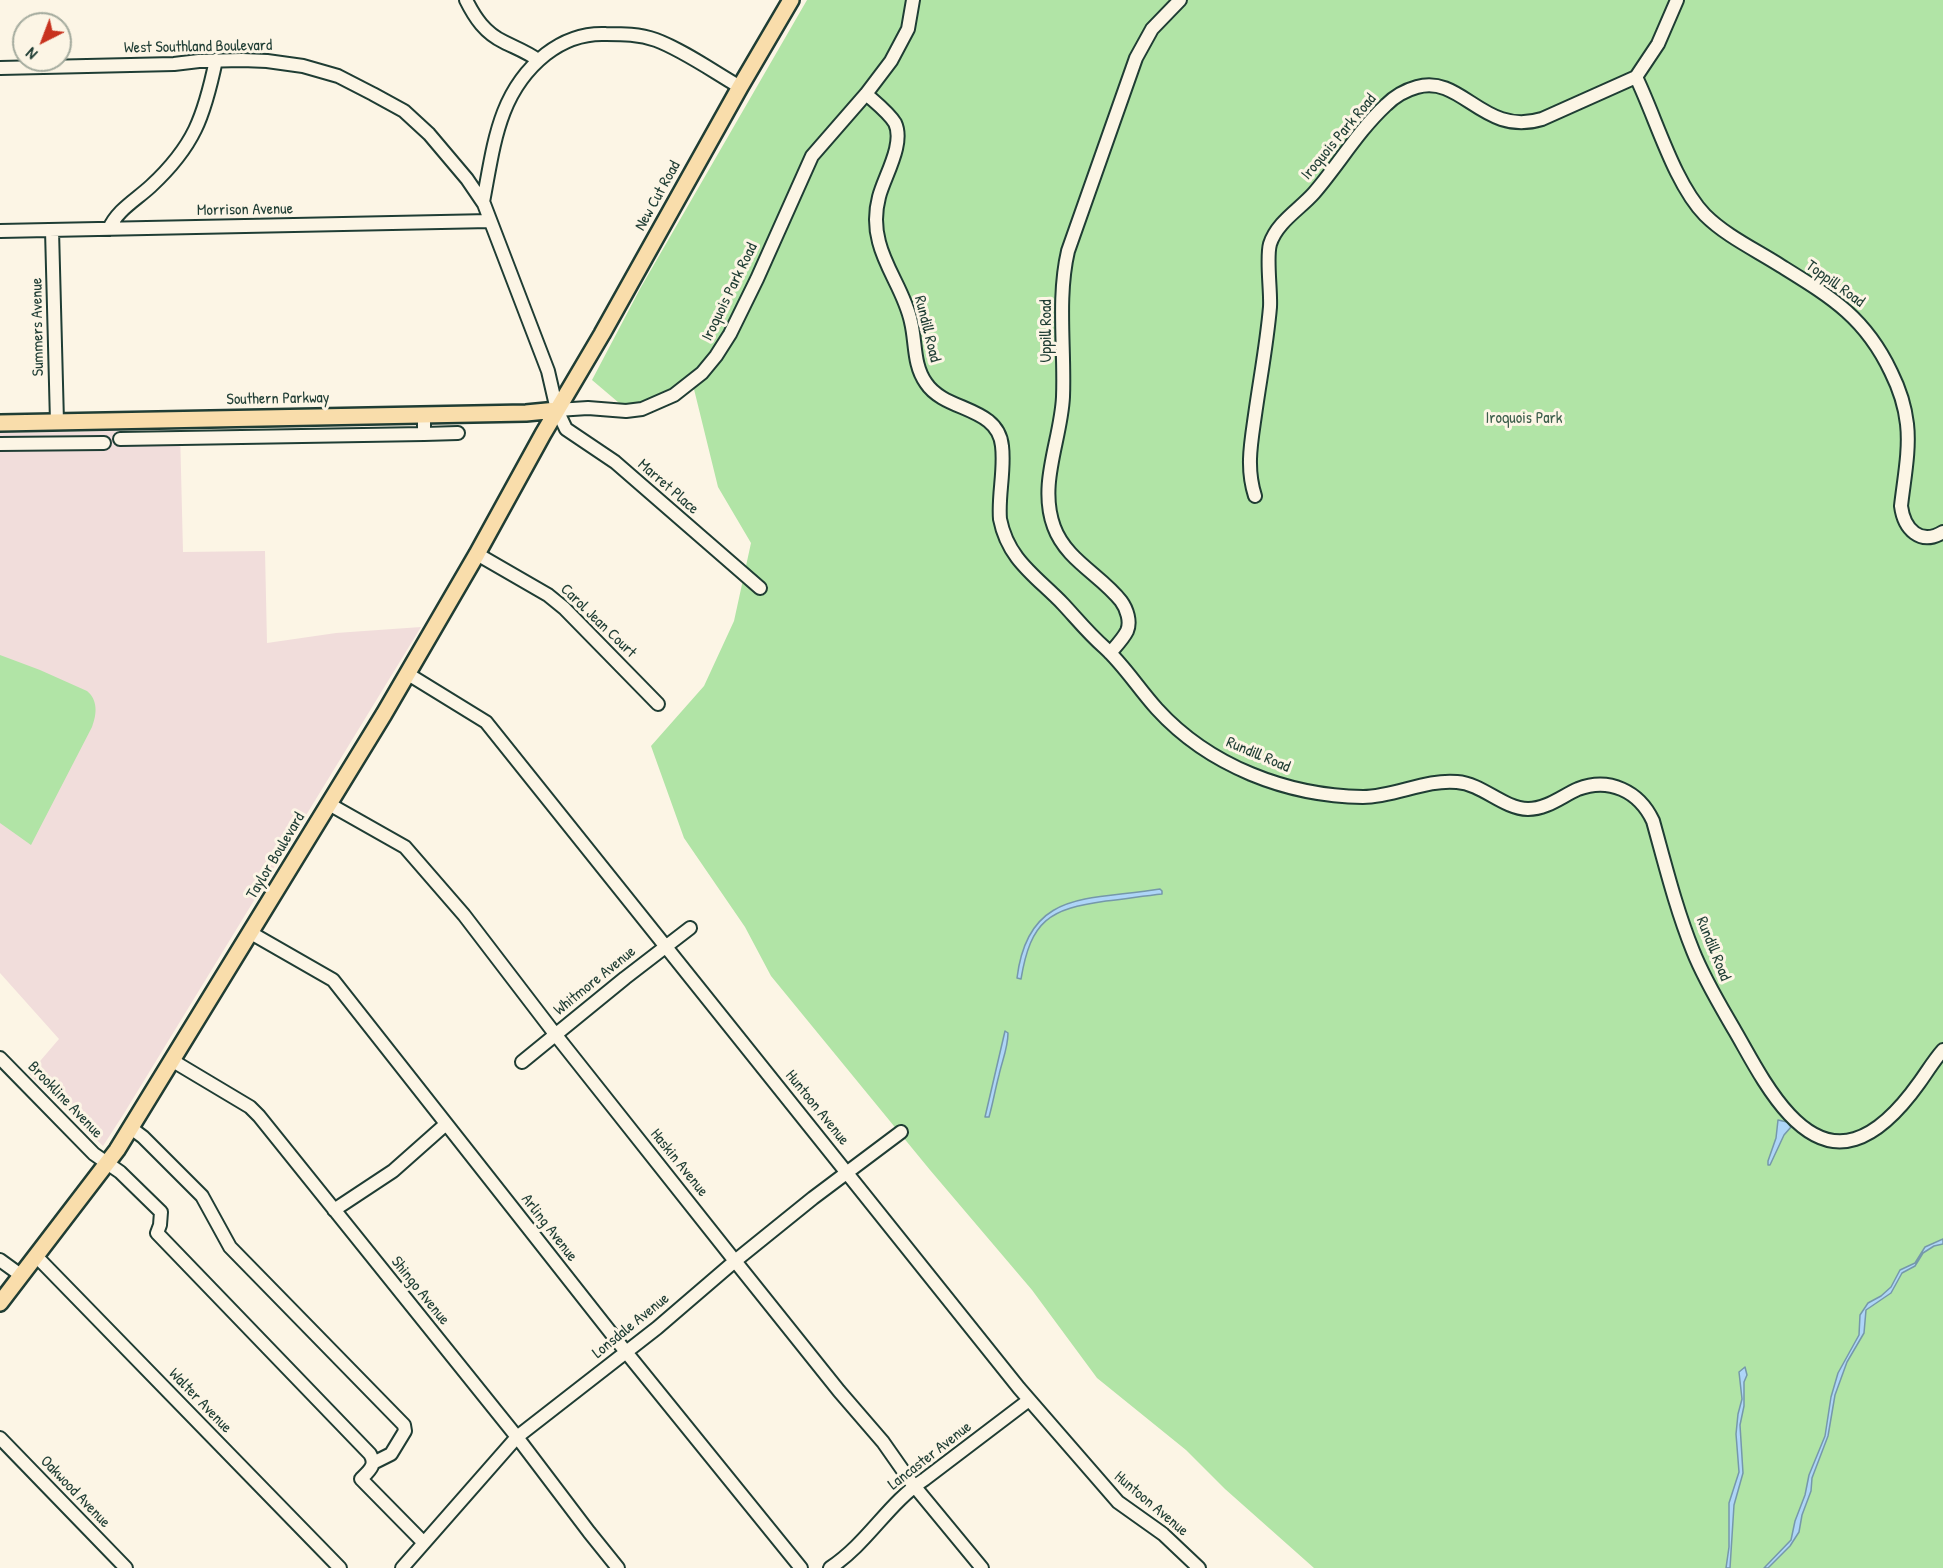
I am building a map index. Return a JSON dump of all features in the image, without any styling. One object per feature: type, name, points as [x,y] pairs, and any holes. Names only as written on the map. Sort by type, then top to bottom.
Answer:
[{"type":"main road","name":"New Cut Road","points":[[557,410],[791,0]]},
{"type":"main road","name":"Southern Parkway","points":[[0,423],[526,414],[557,410]]},
{"type":"main road","name":"Taylor Boulevard","points":[[0,1303],[108,1163],[173,1061],[408,674],[557,410]]},
{"type":"street","points":[[466,0],[477,20],[490,34],[538,60]]},
{"type":"street","points":[[866,94],[891,61],[904,38],[910,22],[913,0]]},
{"type":"street","name":"Uppill Road","points":[[1110,652],[1127,630],[1128,619],[1125,607],[1060,539],[1049,505],[1049,482],[1063,399],[1063,283],[1068,251],[1140,47],[1152,29],[1180,0]]},
{"type":"street","points":[[1636,77],[1658,44],[1677,0]]},
{"type":"street","points":[[483,202],[494,146],[506,106],[520,78],[538,60],[557,46],[582,35],[593,33],[644,36],[665,44],[740,87]]},
{"type":"street","points":[[109,229],[117,215],[170,168],[190,141],[208,98],[216,60]]},
{"type":"street","name":"West Southland Boulevard","points":[[0,68],[174,64],[216,60],[267,61],[303,66],[338,76],[404,111],[429,134],[483,202],[548,371],[557,410]]},
{"type":"street","name":"Iroquois Park Road","points":[[1255,496],[1248,461],[1269,308],[1270,245],[1276,232],[1291,214],[1313,194],[1370,121],[1388,103],[1412,88],[1429,85],[1454,92],[1489,115],[1502,120],[1526,123],[1542,119],[1636,77]]},
{"type":"street","name":"Toppill Road","points":[[1636,77],[1664,144],[1697,206],[1724,230],[1822,291],[1854,318],[1874,340],[1895,381],[1905,410],[1908,434],[1902,516],[1916,534],[1928,537],[1943,532]]},
{"type":"street","name":"Iroquois Park Road","points":[[557,410],[588,408],[626,411],[642,409],[674,395],[702,373],[730,333],[812,156],[866,94]]},
{"type":"street","name":"Rundill Road","points":[[866,94],[887,113],[896,128],[896,146],[878,199],[877,233],[884,255],[908,308],[922,377],[938,396],[986,418],[997,430],[1003,448],[1000,519],[1010,549],[1024,567],[1063,605],[1085,631],[1110,652],[1170,722],[1211,753],[1243,771],[1307,792],[1338,797],[1370,797],[1442,782],[1456,782],[1481,789],[1507,804],[1528,809],[1545,806],[1588,786],[1612,786],[1631,794],[1643,805],[1653,820],[1692,950],[1711,990],[1778,1102],[1794,1119],[1821,1137],[1840,1141],[1858,1138],[1874,1129],[1907,1098],[1943,1050]]},
{"type":"street","name":"Morrison Avenue","points":[[0,231],[490,221]]},
{"type":"street","name":"Summers Avenue","points":[[52,230],[57,422]]},
{"type":"street","name":"Marret Place","points":[[557,410],[566,429],[615,462],[760,588]]},
{"type":"street","points":[[424,414],[424,434]]},
{"type":"street","points":[[146,420],[147,440]]},
{"type":"street","points":[[120,439],[458,433]]},
{"type":"street","points":[[0,444],[104,443]]},
{"type":"street","name":"Carol Jean Court","points":[[477,554],[564,608],[658,704]]},
{"type":"street","name":"Huntoon Avenue","points":[[408,674],[486,722],[1029,1400],[1118,1503],[1163,1534],[1199,1568]]},
{"type":"street","name":"Haskin Avenue","points":[[329,804],[409,851],[464,915],[735,1261],[883,1442],[915,1486],[982,1568]]},
{"type":"street","name":"Whitmore Avenue","points":[[522,1062],[690,928]]},
{"type":"street","name":"Arling Avenue","points":[[251,933],[333,980],[626,1352],[801,1568]]},
{"type":"street","name":"Brookline Avenue","points":[[0,1058],[94,1154],[108,1163],[161,1212],[158,1233],[163,1239],[370,1454],[373,1463]]},
{"type":"street","name":"Shingo Avenue","points":[[173,1061],[250,1107],[517,1437],[618,1568]]},
{"type":"street","points":[[334,1210],[393,1171],[446,1124]]},
{"type":"street","points":[[131,1128],[143,1137],[202,1196],[230,1247],[404,1425],[405,1431],[391,1454],[373,1463],[362,1479],[424,1543]]},
{"type":"street","name":"Lonsdale Avenue","points":[[402,1568],[517,1437],[626,1352],[735,1261],[901,1132]]},
{"type":"street","name":"Walter Avenue","points":[[37,1257],[340,1568]]},
{"type":"street","points":[[0,1260],[22,1276]]},
{"type":"street","name":"Lancaster Avenue","points":[[830,1568],[848,1556],[908,1490],[1029,1400]]},
{"type":"street","name":"Oakwood Avenue","points":[[0,1438],[126,1568]]},
{"type":"shaded area","points":[[180,430],[183,552],[265,551],[267,643],[336,633],[421,627],[103,1146],[29,1074],[59,1039],[0,973],[0,433]]},
{"type":"green space","name":"Iroquois Park","points":[[807,0],[1943,0],[1943,1568],[1314,1568],[1225,1489],[1186,1450],[1097,1378],[1032,1290],[771,976],[745,927],[684,838],[651,746],[704,686],[734,621],[751,543],[718,487],[692,381],[674,395],[625,408],[592,380],[641,287]]},
{"type":"green space","points":[[0,655],[87,691],[96,708],[92,727],[31,845],[0,823]]},
{"type":"water","points":[[1160,889],[1162,894],[1086,904],[1057,914],[1037,931],[1030,943],[1021,979],[1017,978],[1023,949],[1034,928],[1049,913],[1066,904],[1087,899]]},
{"type":"water","points":[[1005,1031],[1008,1033],[1006,1049],[989,1117],[985,1117]]},
{"type":"water","points":[[1778,1120],[1787,1122],[1791,1127],[1784,1135],[1768,1165],[1776,1138]]},
{"type":"water","points":[[1943,1239],[1943,1244],[1934,1246],[1923,1253],[1915,1266],[1902,1273],[1891,1293],[1866,1310],[1864,1333],[1847,1362],[1835,1395],[1828,1436],[1812,1478],[1811,1491],[1802,1515],[1799,1532],[1790,1546],[1768,1568],[1764,1568],[1791,1540],[1809,1475],[1825,1436],[1831,1397],[1838,1373],[1859,1335],[1860,1315],[1868,1303],[1891,1287],[1900,1270],[1915,1263],[1925,1247]]},
{"type":"water","points":[[1745,1367],[1747,1375],[1744,1382],[1744,1406],[1740,1425],[1743,1473],[1734,1505],[1730,1568],[1726,1568],[1729,1547],[1729,1503],[1739,1472],[1736,1434],[1742,1399],[1739,1372]]}]
